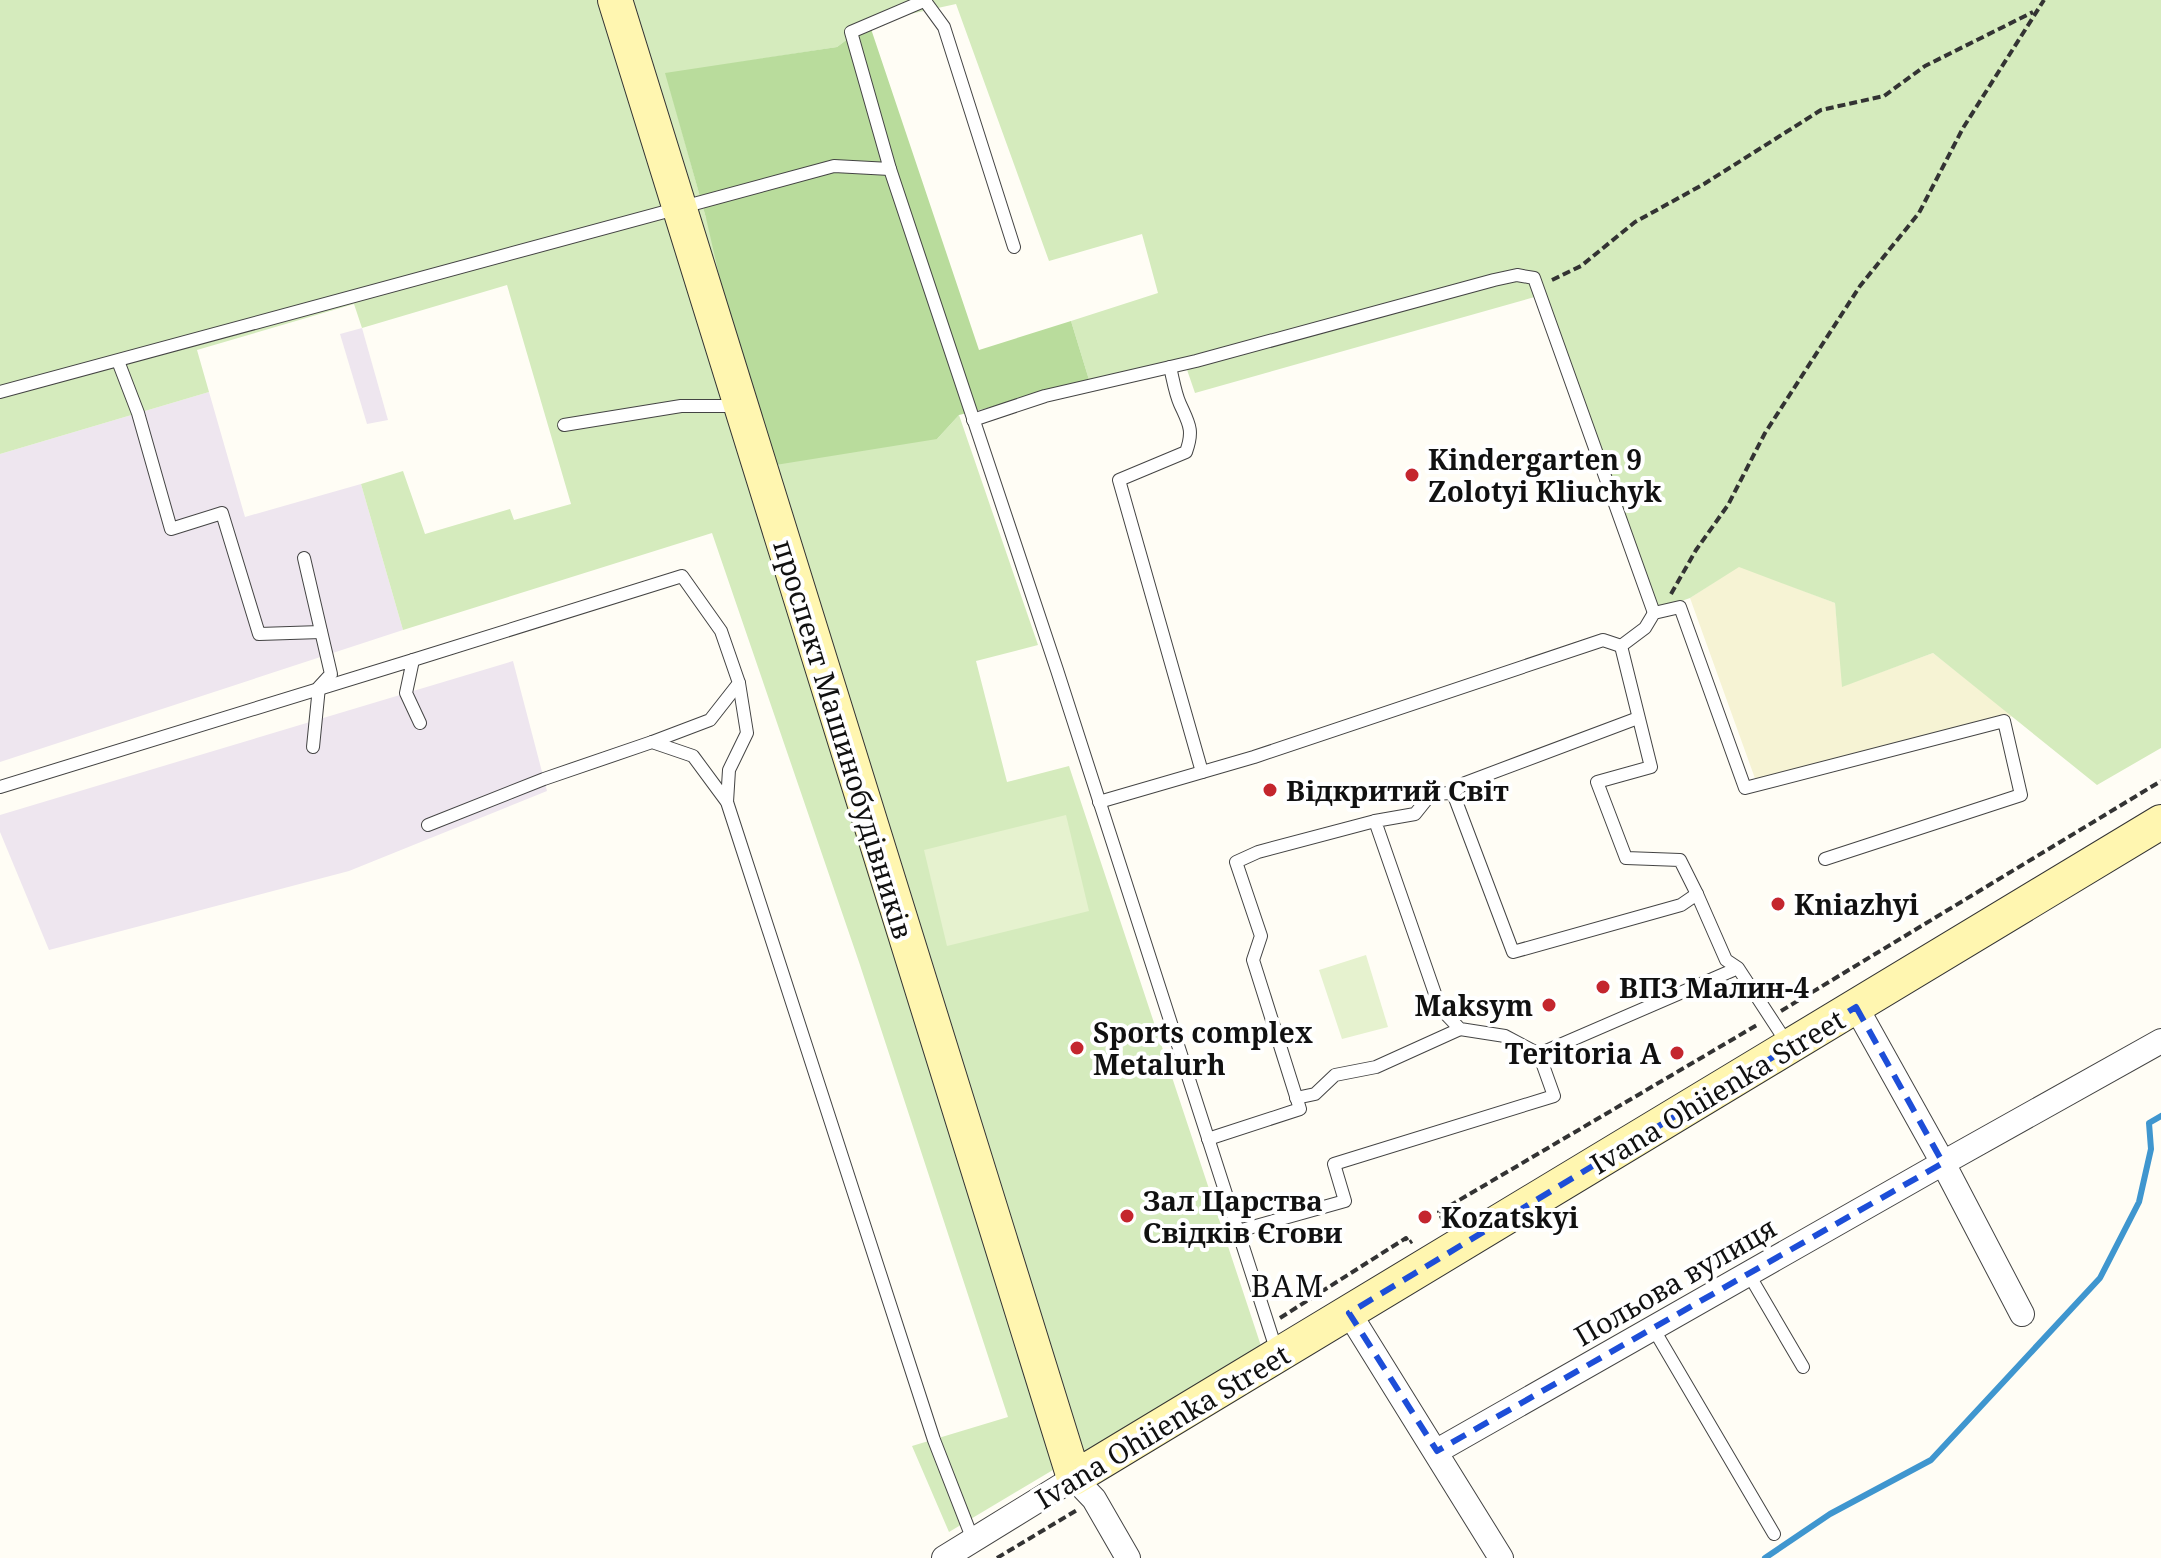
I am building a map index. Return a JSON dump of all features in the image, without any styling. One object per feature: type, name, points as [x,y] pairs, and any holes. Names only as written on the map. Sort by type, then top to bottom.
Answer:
[{"type":"street","name":"проспект Машинобудівників","points":[[615,0],[1074,1478]]},
{"type":"street","name":"Ivana Ohiienka Street","points":[[944,1558],[1074,1478],[1273,1341],[1349,1313],[2161,822]]},
{"type":"street","points":[[1856,1007],[2022,1314]]},
{"type":"street","name":"Польова вулиця","points":[[1437,1451],[2161,1041]]},
{"type":"street","points":[[1349,1313],[1501,1558]]},
{"type":"street","points":[[1074,1478],[1094,1499],[1128,1558]]},
{"type":"lane","points":[[1014,247],[944,27],[926,0],[851,32],[890,169],[1273,1341]]},
{"type":"lane","points":[[0,392],[834,166],[890,169]]},
{"type":"lane","points":[[973,420],[1045,396],[1170,367],[1494,280],[1517,275],[1534,278],[1654,613]]},
{"type":"lane","points":[[118,361],[138,413],[171,529],[222,513],[259,634],[321,632]]},
{"type":"lane","points":[[1170,367],[1180,405],[1189,418],[1192,435],[1186,452],[1119,480],[1202,772]]},
{"type":"lane","points":[[564,425],[681,406],[741,406]]},
{"type":"lane","points":[[304,558],[331,674],[319,687],[313,747]]},
{"type":"lane","points":[[0,787],[682,576],[721,631],[739,683],[747,733],[729,770],[727,802]]},
{"type":"lane","points":[[1621,646],[1645,628],[1654,613],[1680,607],[1745,788],[2004,721],[2021,795],[1825,859]]},
{"type":"lane","points":[[1099,802],[1202,772],[1603,640],[1621,646]]},
{"type":"lane","points":[[1621,646],[1651,767],[1597,782],[1626,858],[1680,860],[1726,960],[1738,968],[1789,1048]]},
{"type":"lane","points":[[413,660],[406,693],[420,723]]},
{"type":"lane","points":[[428,825],[544,779],[710,720],[739,683]]},
{"type":"lane","points":[[1208,1139],[1300,1109],[1253,960],[1261,936],[1236,862],[1258,852],[1375,821],[1415,814],[1431,794],[1453,793],[1465,783],[1638,718]]},
{"type":"lane","points":[[652,742],[693,756],[727,802],[934,1440],[973,1540]]},
{"type":"lane","points":[[1453,793],[1513,952],[1681,905],[1697,894]]},
{"type":"lane","points":[[1375,821],[1440,1008],[1460,1029]]},
{"type":"lane","points":[[1539,1054],[1738,968]]},
{"type":"lane","points":[[1238,1231],[1345,1201],[1334,1164],[1554,1096],[1539,1054],[1505,1036],[1460,1029],[1376,1067],[1335,1075],[1315,1094],[1296,1098]]},
{"type":"lane","points":[[1748,1273],[1803,1367]]},
{"type":"lane","points":[[1653,1328],[1774,1534]]},
{"type":"path","points":[[1654,613],[1665,604],[1696,550],[1728,505],[1765,433],[1860,286],[1919,213],[1963,128],[2044,0]]},
{"type":"path","points":[[1534,278],[1546,282],[1581,266],[1635,222],[1704,184],[1821,110],[1884,96],[1925,66],[2035,11]]},
{"type":"path","points":[[1434,1229],[1446,1222],[1439,1212],[2161,781]]},
{"type":"path","points":[[1273,1341],[1406,1238],[1409,1243],[1422,1236]]},
{"type":"highlighted area","points":[[1856,1007],[1943,1163],[1437,1451],[1349,1313]]},
{"type":"shaded area","points":[[362,328],[388,420],[367,424],[340,334]]},
{"type":"shaded area","points":[[209,392],[245,517],[361,484],[403,630],[0,762],[0,454]]},
{"type":"shaded area","points":[[1739,566],[1835,603],[1843,686],[1933,653],[2013,716],[1757,784],[1690,598]]},
{"type":"shaded area","points":[[513,661],[547,791],[349,871],[49,950],[0,832],[0,815]]},
{"type":"green space","points":[[0,0],[2161,0],[2161,748],[2097,785],[1933,653],[1842,687],[1835,603],[1739,567],[1690,598],[1656,610],[1538,296],[1195,393],[1184,361],[1090,383],[1071,321],[1158,293],[1142,234],[1049,261],[956,4],[869,23],[837,47],[666,74],[706,218],[937,439],[959,415],[1038,645],[976,661],[1007,782],[1069,766],[1261,1346],[949,1532],[912,1446],[1008,1417],[860,965],[712,533],[403,630],[361,484],[403,471],[425,534],[510,509],[514,520],[571,504],[507,285],[362,328],[354,304],[197,350],[209,392],[0,454]]},
{"type":"green space","points":[[869,23],[979,350],[1071,321],[1090,383],[959,415],[937,439],[763,467],[706,218],[665,73],[837,47]]},
{"type":"green space","points":[[1066,815],[1089,911],[947,946],[924,850]]},
{"type":"green space","points":[[1366,955],[1388,1027],[1342,1039],[1319,970]]},
{"type":"waterway","points":[[1765,1558],[1830,1514],[1931,1460],[2100,1278],[2139,1202],[2151,1149],[2149,1123],[2161,1116]]},
{"type":"place","name":"Kindergarten 9 Zolotyi Kliuchyk","points":[[1412,475]]},
{"type":"place","name":"Відкритий Світ","points":[[1270,790]]},
{"type":"place","name":"Kniazhyi","points":[[1778,904]]},
{"type":"place","name":"ВПЗ Малин-4","points":[[1603,987]]},
{"type":"place","name":"Maksym","points":[[1549,1005]]},
{"type":"place","name":"Sports complex Metalurh","points":[[1077,1048]]},
{"type":"place","name":"Teritoria A","points":[[1677,1053]]},
{"type":"place","name":"Зал Царства Свідків Єгови","points":[[1127,1216]]},
{"type":"place","name":"Kozatskyi","points":[[1425,1217]]},
{"type":"district","name":"BAM","points":[[1288,1285]]}]
